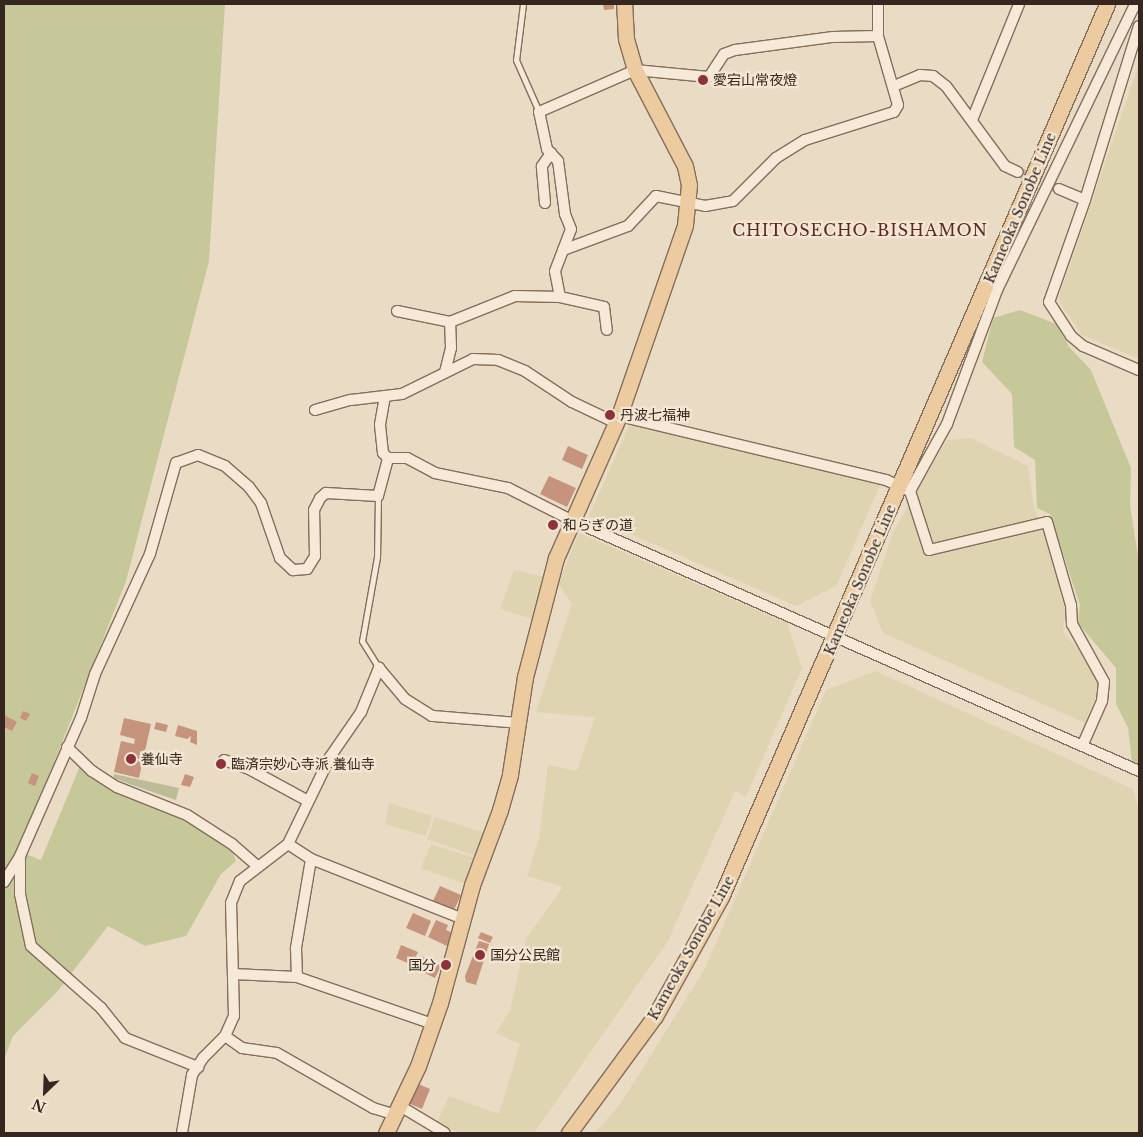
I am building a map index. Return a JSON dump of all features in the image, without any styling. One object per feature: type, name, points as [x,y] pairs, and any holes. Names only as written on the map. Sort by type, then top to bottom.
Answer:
[{"type":"main road","points":[[386,1133],[398,1111],[433,1024],[463,919],[508,783],[540,613],[571,520],[617,420],[679,248],[689,204],[685,166],[635,70],[626,39],[624,4]]},
{"type":"main road","name":"Kameoka Sonobe Line","points":[[570,1133],[655,1016],[717,905],[836,636],[905,489],[1107,4]]},
{"type":"street","points":[[563,250],[628,226],[641,216],[656,196],[689,204],[733,200],[776,158],[806,140],[894,112],[898,105],[878,36],[878,4]]},
{"type":"street","points":[[972,120],[1019,4]]},
{"type":"street","points":[[905,489],[947,424],[997,290],[1135,4]]},
{"type":"street","points":[[1139,26],[1084,200],[1049,302],[1071,336],[1083,346],[1139,370]]},
{"type":"street","points":[[560,297],[555,271],[571,229],[565,214],[558,161],[551,153],[539,112],[635,70],[709,77],[724,54],[735,50],[833,37],[878,36]]},
{"type":"street","points":[[894,86],[920,75],[932,76],[946,86],[1005,166],[1018,172]]},
{"type":"street","points":[[545,203],[542,166],[551,153]]},
{"type":"street","points":[[1059,189],[1084,200]]},
{"type":"street","points":[[397,311],[450,322],[515,296],[560,297],[604,307],[607,330]]},
{"type":"street","points":[[445,372],[451,348],[450,322]]},
{"type":"street","points":[[315,410],[402,394],[473,359],[498,360],[525,370],[572,402],[617,420],[886,480],[905,489],[929,550],[1047,522],[1071,604],[1072,624],[1104,682],[1102,701],[1083,744]]},
{"type":"street","points":[[385,396],[380,425],[383,453],[388,458],[407,458],[435,472],[508,488],[571,520],[1083,744],[1139,771]]},
{"type":"street","points":[[4,882],[20,856],[81,718],[95,674],[150,554],[176,463],[198,455],[209,457],[238,475],[261,503],[280,558],[300,572],[315,556],[314,510],[320,498],[326,493],[378,496],[388,458]]},
{"type":"street","points":[[182,1133],[189,1088],[198,1067],[225,1036],[234,1016],[231,903],[240,881],[256,865],[288,844],[330,757],[361,712],[379,668],[405,700],[432,716],[519,723]]},
{"type":"street","points":[[67,747],[92,771],[117,787],[187,815],[232,844],[256,865]]},
{"type":"street","points":[[224,760],[251,770],[308,801]]},
{"type":"street","points":[[288,844],[311,860],[463,919]]},
{"type":"street","points":[[20,856],[20,894],[31,946],[101,1008],[125,1038],[198,1067]]},
{"type":"street","points":[[297,978],[296,948],[311,860]]},
{"type":"street","points":[[233,974],[297,978],[433,1024]]},
{"type":"street","points":[[225,1036],[242,1048],[277,1053],[373,1108],[398,1111],[444,1133]]},
{"type":"lane","points":[[523,4],[516,60],[539,112]]},
{"type":"lane","points":[[378,496],[376,557],[362,641],[379,668]]},
{"type":"shaded area","points":[[1139,64],[1139,359],[1082,335],[1058,300]]},
{"type":"shaded area","points":[[630,424],[881,483],[836,586],[796,606],[589,516]]},
{"type":"shaded area","points":[[971,438],[1028,466],[1034,508],[1045,531],[1065,609],[1063,632],[1086,659],[1100,685],[1085,723],[883,633],[870,601],[893,532],[947,440]]},
{"type":"shaded area","points":[[579,533],[787,623],[802,668],[746,797],[735,791],[668,941],[534,1133],[459,1133],[437,1122],[449,1096],[499,1114],[520,1044],[496,1033],[510,1011],[526,939],[563,887],[527,876],[539,839],[548,765],[577,771],[595,717],[536,712],[572,604],[558,583]]},
{"type":"shaded area","points":[[514,570],[545,577],[532,619],[500,609]]},
{"type":"shaded area","points":[[876,671],[1133,789],[1139,811],[1139,1133],[595,1133],[621,1103],[704,970],[826,690]]},
{"type":"shaded area","points":[[389,803],[432,816],[426,836],[385,824]]},
{"type":"shaded area","points":[[435,817],[485,833],[476,856],[427,839]]},
{"type":"shaded area","points":[[431,844],[475,858],[465,884],[421,868]]},
{"type":"green space","points":[[4,4],[225,4],[209,261],[126,581],[19,851],[41,860],[80,766],[100,782],[176,815],[230,847],[236,861],[221,874],[186,936],[145,946],[108,926],[57,992],[13,1036],[4,1059]]},
{"type":"green space","points":[[1020,310],[1056,324],[1070,348],[1091,370],[1131,468],[1130,505],[1139,563],[1139,765],[1132,762],[1128,728],[1116,704],[1116,668],[1078,623],[1080,605],[1050,514],[1037,508],[1035,460],[1014,447],[1012,394],[982,362],[993,318]]},
{"type":"green space","points":[[114,774],[179,788],[176,800],[114,778]]},
{"type":"building","points":[[603,4],[614,4],[614,9],[604,10]]},
{"type":"building","points":[[568,446],[588,455],[582,469],[562,460]]},
{"type":"building","points":[[549,476],[576,488],[567,507],[540,494]]},
{"type":"building","points":[[23,711],[30,714],[26,721],[20,718]]},
{"type":"building","points":[[4,715],[17,722],[12,731],[4,727]]},
{"type":"building","points":[[124,718],[151,724],[139,778],[114,772],[121,741],[134,744],[135,739],[120,735]]},
{"type":"building","points":[[156,722],[168,725],[166,732],[154,729]]},
{"type":"building","points":[[178,725],[197,731],[197,745],[190,742],[191,736],[187,739],[175,736]]},
{"type":"building","points":[[32,773],[39,776],[35,786],[28,783]]},
{"type":"building","points":[[185,774],[194,777],[190,787],[181,785]]},
{"type":"building","points":[[440,886],[461,895],[454,910],[433,901]]},
{"type":"building","points":[[413,913],[431,921],[425,936],[406,928]]},
{"type":"building","points":[[436,920],[448,925],[446,930],[453,933],[447,946],[428,937]]},
{"type":"building","points":[[481,932],[493,937],[490,943],[478,938]]},
{"type":"building","name":"国分公民館","points":[[479,941],[489,944],[476,985],[466,982],[465,976]]},
{"type":"building","points":[[401,945],[418,952],[412,965],[396,958]]},
{"type":"building","points":[[422,956],[441,965],[435,978],[416,969]]},
{"type":"building","points":[[416,1083],[430,1089],[422,1109],[408,1103]]},
{"type":"tunnel","points":[[1018,172],[1059,189]]},
{"type":"place","name":"愛宕山常夜燈","points":[[703,80]]},
{"type":"place","name":"丹波七福神","points":[[610,415]]},
{"type":"place","name":"和らぎの道","points":[[553,525]]},
{"type":"place","name":"養仙寺","points":[[131,759]]},
{"type":"place","name":"臨済宗妙心寺派 養仙寺","points":[[221,764]]},
{"type":"place","name":"国分公民館","points":[[480,955]]},
{"type":"place","name":"国分","points":[[446,965]]},
{"type":"district","name":"CHITOSECHO-BISHAMON","points":[[860,230]]}]
